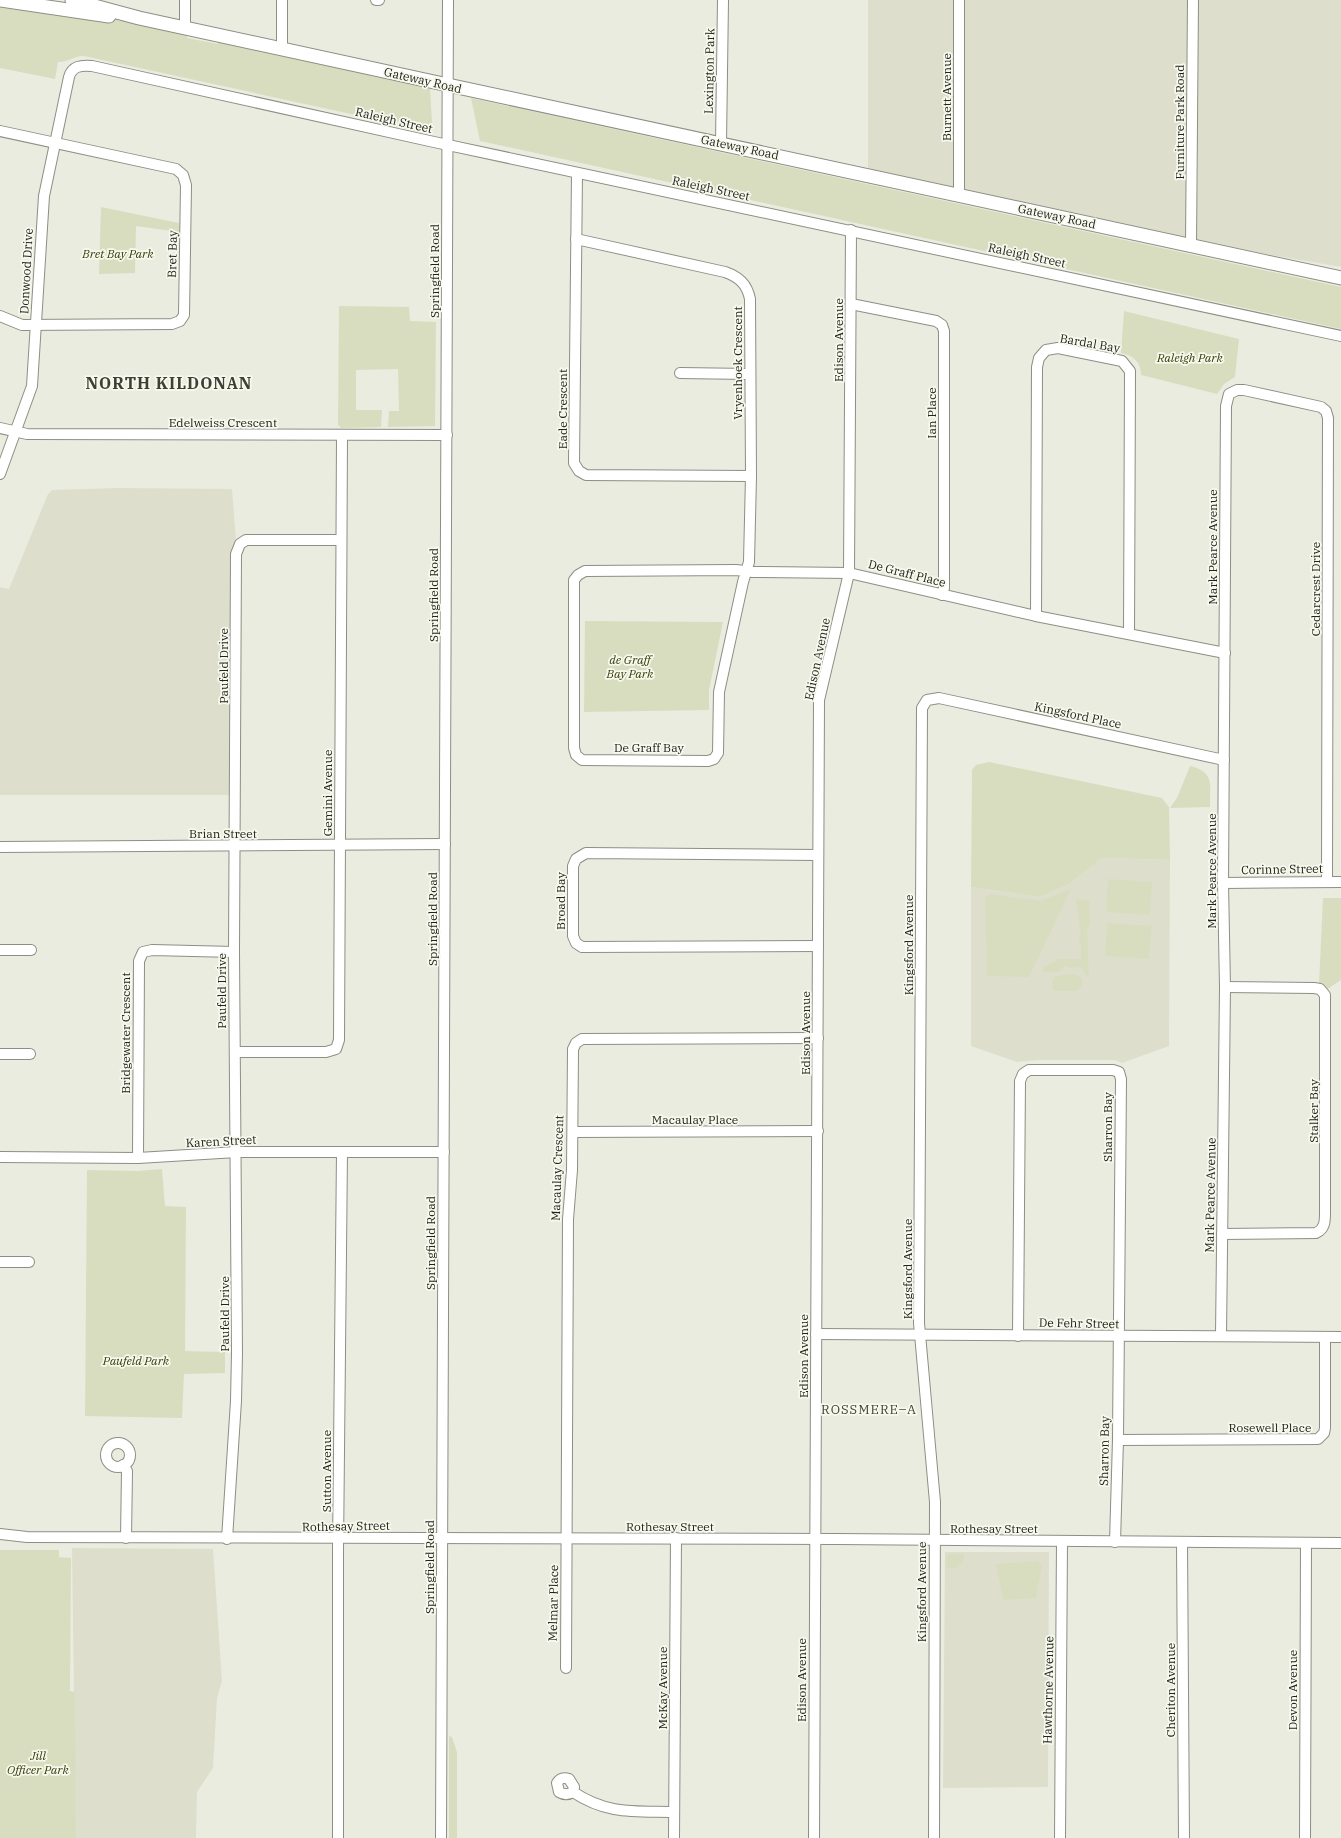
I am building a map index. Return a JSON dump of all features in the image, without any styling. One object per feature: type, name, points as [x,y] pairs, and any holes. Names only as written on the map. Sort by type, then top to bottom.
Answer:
[{"type":"main road","name":"Gateway Road","points":[[0,0],[101,15],[139,18]]},
{"type":"main road","name":"Gateway Road","points":[[72,0],[139,18],[1341,278]]},
{"type":"street","points":[[185,0],[185,28]]},
{"type":"street","points":[[282,0],[282,49]]},
{"type":"street","name":"Springfield Road","points":[[441,1838],[448,0]]},
{"type":"street","name":"Lexington Park","points":[[721,143],[722,0]]},
{"type":"street","name":"Burnett Avenue","points":[[959,0],[959,195]]},
{"type":"street","name":"Furniture Park Road","points":[[1191,245],[1193,0]]},
{"type":"street","name":"Raleigh Street","points":[[75,68],[80,65],[92,66],[577,173],[851,230],[1341,336]]},
{"type":"street","name":"Donwood Drive","points":[[0,474],[32,386],[44,196],[69,77],[75,68]]},
{"type":"street","points":[[0,131],[55,142]]},
{"type":"street","name":"Bret Bay","points":[[36,324],[172,324],[180,321],[184,315],[186,185],[183,175],[176,169],[55,142]]},
{"type":"street","name":"Eade Crescent","points":[[577,173],[574,463],[579,471],[586,475],[751,476]]},
{"type":"street","name":"Edison Avenue","points":[[814,1838],[819,700],[849,573],[851,230]]},
{"type":"street","name":"Vryenhoek Crescent","points":[[576,239],[725,272],[736,276],[746,287],[750,299],[751,476],[749,562],[746,571]]},
{"type":"street","name":"Ian Place","points":[[851,304],[936,322],[942,325],[944,331],[944,580],[942,595]]},
{"type":"street","points":[[0,316],[22,325],[36,324]]},
{"type":"street","name":"Bardal Bay","points":[[1036,616],[1037,368],[1039,358],[1046,350],[1058,348],[1122,362],[1130,371],[1129,634]]},
{"type":"street","points":[[680,373],[750,374]]},
{"type":"street","name":"Cedarcrest Drive","points":[[1226,406],[1229,394],[1237,390],[1244,390],[1321,406],[1326,411],[1328,418],[1327,881]]},
{"type":"street","name":"Mark Pearce Avenue","points":[[1221,1336],[1225,987],[1224,760],[1226,406]]},
{"type":"street","name":"Edelweiss Crescent","points":[[0,428],[27,434],[342,436],[447,435]]},
{"type":"street","name":"Gemini Avenue","points":[[235,1052],[326,1052],[336,1049],[339,1040],[340,540],[342,436]]},
{"type":"street","name":"Paufeld Drive","points":[[227,1539],[236,1401],[237,1152],[234,952],[238,549],[240,544],[251,540],[340,540]]},
{"type":"street","name":"De Graff Place","points":[[578,575],[585,571],[746,571],[849,573],[1036,616],[1225,653]]},
{"type":"street","name":"De Graff Bay","points":[[578,575],[574,580],[574,748],[576,755],[582,760],[708,761],[714,759],[718,753],[719,692],[746,571]]},
{"type":"street","name":"Kingsford Place","points":[[927,700],[939,698],[1224,760]]},
{"type":"street","name":"Kingsford Avenue","points":[[927,700],[922,711],[920,1334],[935,1490],[934,1838]]},
{"type":"street","name":"Brian Street","points":[[0,847],[340,846],[445,844]]},
{"type":"street","name":"Broad Bay","points":[[818,855],[586,853],[576,858],[573,866],[573,936],[576,943],[582,947],[818,946]]},
{"type":"street","name":"Corinne Street","points":[[1224,883],[1341,882]]},
{"type":"street","points":[[0,950],[30,950]]},
{"type":"street","name":"Bridgewater Crescent","points":[[138,1158],[139,960],[143,952],[152,950],[234,952]]},
{"type":"street","name":"Stalker Bay","points":[[1222,1234],[1316,1233],[1321,1231],[1324,1227],[1325,1205],[1325,995],[1320,989],[1314,988],[1225,987]]},
{"type":"street","name":"Macaulay Crescent","points":[[567,1538],[568,1219],[572,1170],[573,1049],[576,1043],[582,1039],[818,1038]]},
{"type":"street","points":[[0,1054],[30,1054]]},
{"type":"street","name":"Sharron Bay","points":[[1018,1336],[1020,1080],[1023,1074],[1029,1070],[1114,1070],[1119,1072],[1121,1079],[1118,1440],[1115,1542]]},
{"type":"street","name":"Macaulay Place","points":[[573,1132],[818,1131]]},
{"type":"street","name":"Karen Street","points":[[0,1157],[138,1158],[237,1152],[444,1152]]},
{"type":"street","name":"Sutton Avenue","points":[[338,1838],[338,1539],[342,1152]]},
{"type":"street","points":[[0,1262],[28,1262]]},
{"type":"street","name":"De Fehr Street","points":[[816,1334],[1119,1337],[1341,1337]]},
{"type":"street","name":"Rosewell Place","points":[[1118,1440],[1318,1439],[1324,1433],[1325,1428],[1325,1337]]},
{"type":"street","points":[[123,1465],[127,1470],[126,1538]]},
{"type":"street","name":"Rothesay Street","points":[[0,1534],[27,1537],[227,1539],[676,1538],[1341,1543]]},
{"type":"street","name":"Melmar Place","points":[[566,1668],[567,1538]]},
{"type":"street","name":"McKay Avenue","points":[[674,1838],[676,1538]]},
{"type":"street","name":"Hawthorne Avenue","points":[[1060,1838],[1062,1542]]},
{"type":"street","name":"Cheriton Avenue","points":[[1182,1542],[1184,1838]]},
{"type":"street","name":"Devon Avenue","points":[[1305,1838],[1306,1543]]},
{"type":"street","points":[[573,1792],[590,1802],[611,1810],[674,1812]]},
{"type":"shaded area","points":[[868,0],[1341,0],[1341,267],[1196,242],[1198,157],[1188,157],[1187,239],[868,170]]},
{"type":"shaded area","points":[[119,488],[232,489],[236,540],[231,551],[229,795],[0,795],[0,587],[9,589],[48,494],[52,490]]},
{"type":"shaded area","points":[[1102,858],[1170,860],[1169,1046],[1122,1063],[1115,1060],[1038,1060],[1017,1062],[971,1046],[971,887],[1040,897],[1069,884]]},
{"type":"shaded area","points":[[72,1548],[213,1549],[222,1681],[217,1698],[213,1768],[197,1792],[196,1838],[76,1838]]},
{"type":"shaded area","points":[[945,1552],[1049,1552],[1048,1787],[943,1788]]},
{"type":"green space","points":[[0,3],[118,20],[187,34],[187,38],[218,44],[218,40],[430,88],[432,123],[424,128],[398,121],[397,124],[84,56],[58,62],[55,79],[0,68]]},
{"type":"green space","points":[[471,98],[1341,287],[1341,329],[480,141]]},
{"type":"green space","name":"Bret Bay Park","points":[[101,207],[179,223],[179,232],[136,226],[135,273],[99,274]]},
{"type":"green space","points":[[339,306],[409,307],[410,321],[436,322],[435,426],[388,427],[389,411],[399,411],[398,369],[356,370],[356,410],[382,410],[381,427],[341,428],[338,424]]},
{"type":"green space","name":"Raleigh Park","points":[[1124,311],[1239,339],[1235,377],[1224,384],[1217,394],[1141,375],[1140,366],[1136,360],[1129,355],[1121,353]]},
{"type":"green space","name":"de Graff Bay Park","points":[[585,621],[723,622],[709,690],[709,710],[584,712]]},
{"type":"green space","points":[[989,762],[1162,798],[1169,807],[1170,860],[1102,858],[1069,884],[1040,897],[971,887],[972,770],[976,765]]},
{"type":"green space","points":[[1190,766],[1204,772],[1209,780],[1210,807],[1170,808],[1177,798]]},
{"type":"green space","points":[[1108,879],[1152,882],[1150,915],[1106,912]]},
{"type":"green space","points":[[1071,889],[1029,977],[987,976],[985,898],[990,894],[1040,901]]},
{"type":"green space","points":[[1323,898],[1341,898],[1341,980],[1326,990],[1319,984]]},
{"type":"green space","points":[[1076,899],[1089,900],[1090,924],[1087,929],[1089,975],[1085,975],[1082,967],[1071,968],[1065,966],[1058,972],[1043,972],[1043,968],[1058,959],[1081,959],[1081,945],[1079,942],[1079,937],[1081,935]]},
{"type":"green space","points":[[1107,923],[1152,926],[1149,959],[1105,956]]},
{"type":"green space","points":[[1074,974],[1082,978],[1082,985],[1077,991],[1056,991],[1052,988],[1052,981],[1056,976]]},
{"type":"green space","name":"Paufeld Park","points":[[162,1169],[165,1206],[186,1207],[185,1351],[225,1352],[225,1373],[184,1374],[182,1418],[85,1416],[87,1170],[137,1171]]},
{"type":"green space","name":"Jill Officer Park","points":[[0,1550],[59,1550],[59,1557],[71,1558],[70,1691],[75,1692],[76,1838],[0,1838]]},
{"type":"green space","points":[[949,1554],[965,1554],[963,1563],[959,1564],[959,1567],[947,1569],[946,1556]]},
{"type":"green space","points":[[1037,1561],[1042,1565],[1036,1598],[1003,1600],[996,1564]]},
{"type":"green space","points":[[449,1736],[452,1737],[457,1752],[457,1838],[449,1838]]},
{"type":"district","name":"NORTH KILDONAN","points":[[169,383]]},
{"type":"district","name":"ROSSMERE–A","points":[[869,1409]]}]
